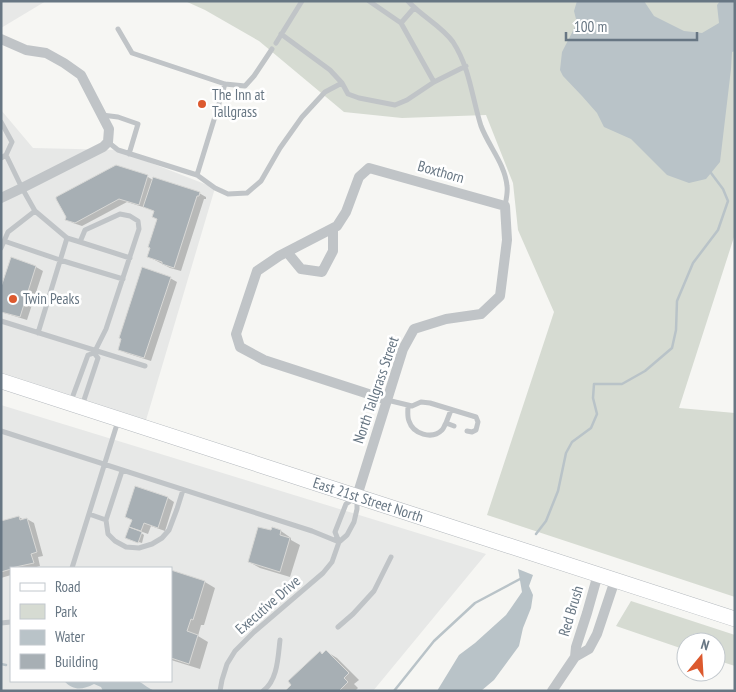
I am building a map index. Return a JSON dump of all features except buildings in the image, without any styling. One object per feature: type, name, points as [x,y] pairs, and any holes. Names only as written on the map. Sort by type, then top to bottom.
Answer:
[{"type":"main road","name":"East 21st Street North","points":[[1,381],[735,619]]},
{"type":"street","points":[[1,38],[26,50],[46,53],[81,75],[109,129],[108,142],[103,146],[1,198]]},
{"type":"street","name":"Boxthorn","points":[[333,228],[337,226],[346,212],[359,177],[369,168],[505,206]]},
{"type":"street","name":"North Tallgrass Street","points":[[357,496],[403,349],[414,329],[446,319],[481,314],[500,296],[507,240],[505,206]]},
{"type":"street","points":[[287,252],[301,269],[322,272],[333,251],[333,228],[287,252],[257,271],[236,334],[240,347],[264,360],[387,400]]},
{"type":"street","name":"Red Brush","points":[[576,657],[576,647],[588,613],[598,574]]},
{"type":"street","name":"Red Brush","points":[[552,691],[576,657],[589,649],[597,634],[615,580]]},
{"type":"lane","points":[[276,42],[302,1]]},
{"type":"lane","points":[[369,1],[402,23],[434,82]]},
{"type":"lane","points":[[408,1],[453,41],[466,66],[482,128],[504,173],[508,188],[505,206]]},
{"type":"lane","points":[[402,23],[414,8]]},
{"type":"lane","points":[[118,29],[132,53],[225,84],[245,86],[272,49]]},
{"type":"lane","points":[[281,34],[330,70],[342,83],[348,94],[395,105],[466,66]]},
{"type":"lane","points":[[108,142],[118,150],[197,175],[215,188],[228,194],[247,193],[262,181],[280,148],[302,117],[325,92],[342,83]]},
{"type":"lane","points":[[197,175],[225,84]]},
{"type":"lane","points":[[102,115],[118,117],[138,124],[129,154]]},
{"type":"lane","points":[[1,122],[12,142],[4,157],[35,211],[67,238],[130,258]]},
{"type":"lane","points":[[1,248],[8,232],[35,211]]},
{"type":"lane","points":[[76,405],[88,355],[95,352],[106,329],[139,229],[138,221],[130,216],[120,214],[84,230],[80,242]]},
{"type":"lane","points":[[38,332],[67,238]]},
{"type":"lane","points":[[4,241],[123,279]]},
{"type":"lane","points":[[1,321],[95,352],[145,366]]},
{"type":"lane","points":[[76,405],[98,358],[95,352]]},
{"type":"lane","points":[[387,400],[412,406],[421,402],[430,403],[476,417],[478,422],[476,430],[472,432],[467,431]]},
{"type":"lane","points":[[408,405],[408,420],[414,430],[424,435],[432,435],[441,431],[451,410]]},
{"type":"lane","points":[[72,567],[119,419]]},
{"type":"lane","points":[[446,423],[454,426]]},
{"type":"lane","points":[[1,431],[312,531],[339,542]]},
{"type":"lane","points":[[122,471],[106,520],[108,534],[115,541],[126,546],[139,548],[152,544],[162,538],[169,530],[184,490]]},
{"type":"lane","name":"Executive Drive","points":[[339,542],[335,532],[346,504],[357,496]]},
{"type":"lane","name":"Executive Drive","points":[[220,691],[227,664],[236,651],[254,632],[324,573],[332,562],[339,542],[347,535],[354,522],[357,496]]},
{"type":"lane","points":[[89,514],[106,520]]},
{"type":"lane","points":[[338,628],[374,591],[391,557]]},
{"type":"lane","points":[[263,691],[267,688],[275,673],[280,640]]},
{"type":"shaded area","points":[[1,1],[46,1],[1,28]]},
{"type":"shaded area","points":[[1,110],[33,148],[118,150],[215,188],[144,427],[1,381]]},
{"type":"shaded area","points":[[1,405],[486,554],[373,691],[1,691]]},
{"type":"green space","points":[[185,1],[735,1],[735,234],[679,408],[735,413],[735,597],[487,515],[554,312],[518,230],[513,183],[486,115],[402,118],[344,112],[259,41],[205,10]]},
{"type":"green space","points":[[631,601],[726,632],[676,632],[676,647],[616,626]]},
{"type":"green space","points":[[726,632],[735,635],[735,666],[726,663]]},
{"type":"water","points":[[577,1],[644,1],[654,16],[684,31],[702,33],[719,23],[717,5],[720,1],[735,1],[735,51],[732,52],[720,162],[706,179],[689,183],[667,175],[631,139],[604,127],[597,113],[563,76],[560,70],[562,52],[577,23],[574,11]]},
{"type":"water","points":[[518,569],[533,575],[529,586],[533,595],[531,608],[523,628],[519,646],[494,680],[481,691],[437,691],[459,655],[506,615],[522,592]]},
{"type":"water","points":[[65,682],[140,682],[155,691],[103,691],[101,687],[94,684],[86,687],[71,687]]},
{"type":"waterway","points":[[536,534],[546,521],[558,491],[566,453],[572,442],[591,428],[597,414],[593,398],[594,384],[622,384],[645,371],[672,348],[676,330],[677,301],[693,263],[718,230],[728,201],[723,189],[711,173]]},
{"type":"waterway","points":[[394,691],[434,641],[475,603],[520,579]]},
{"type":"waterway","points":[[1,664],[6,665]]},
{"type":"place","name":"The Inn at Tallgrass","points":[[202,104]]},
{"type":"place","name":"Twin Peaks","points":[[13,299]]}]
